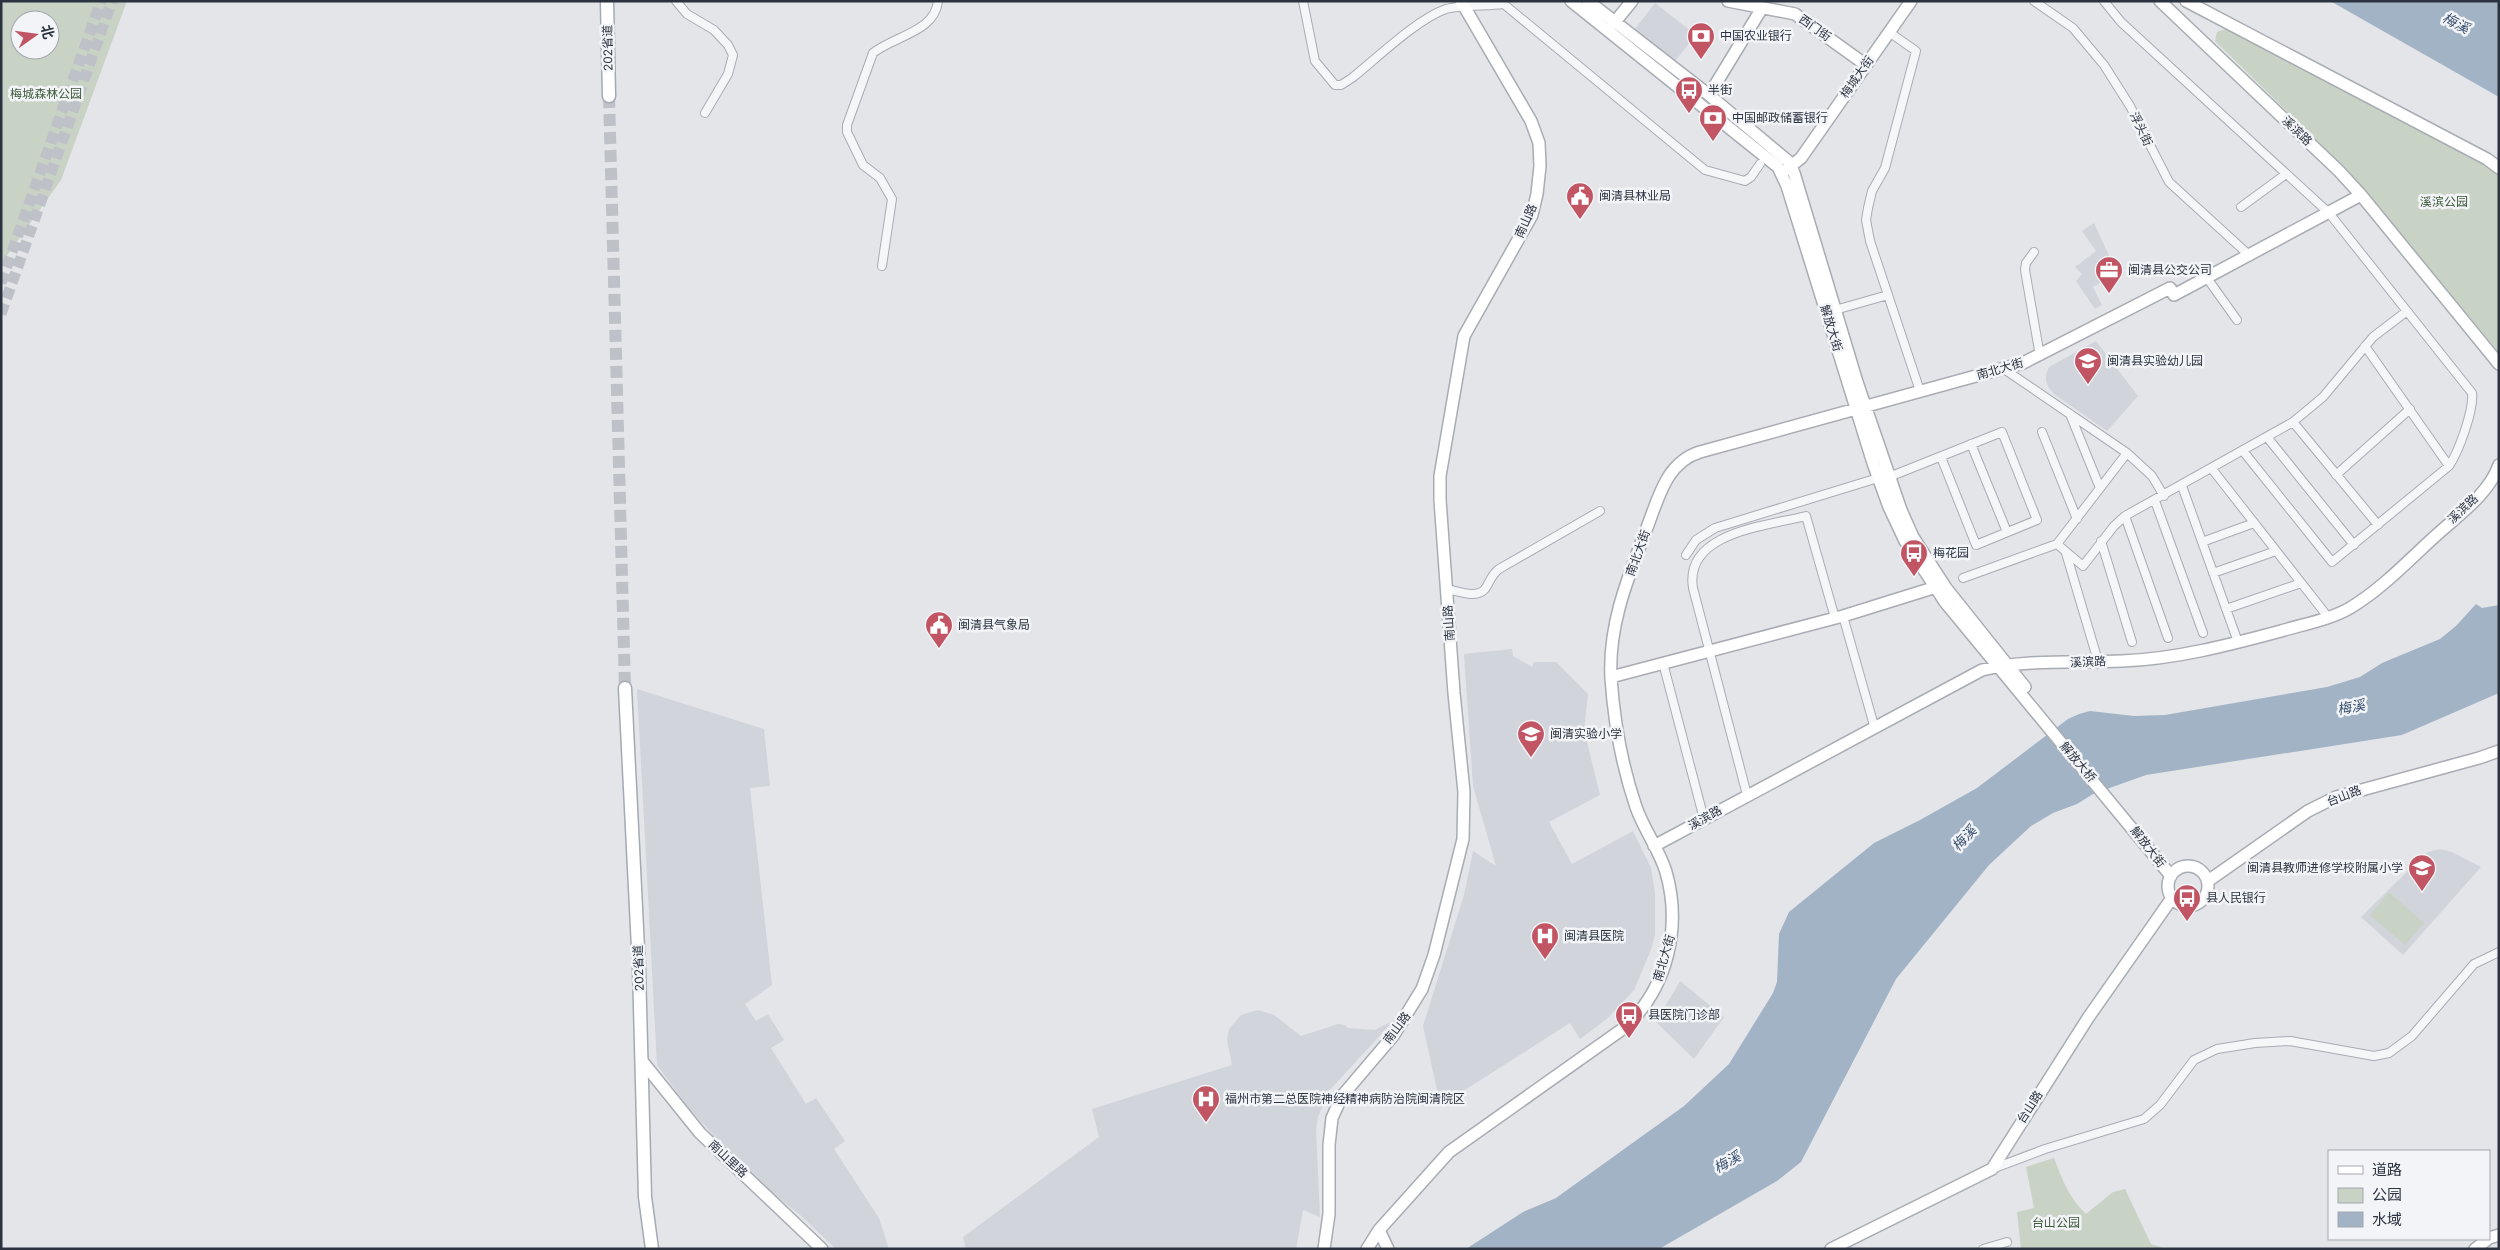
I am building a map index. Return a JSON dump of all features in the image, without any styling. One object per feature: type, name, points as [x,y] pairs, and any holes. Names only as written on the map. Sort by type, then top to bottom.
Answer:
[{"type":"main road","name":"202省道","points":[[607,1],[608,96]]},
{"type":"main road","name":"202省道","points":[[625,688],[635,871],[646,1204],[652,1249]]},
{"type":"street","points":[[676,1],[687,14],[714,30],[728,45],[733,55],[728,74],[705,113]]},
{"type":"street","points":[[882,266],[892,198],[880,178],[863,165],[850,140],[848,124],[872,54],[928,23],[936,10],[938,1]]},
{"type":"street","points":[[1303,1],[1315,61],[1336,85],[1340,85],[1352,78],[1421,23],[1439,12],[1463,4],[1502,3],[1705,170],[1713,174],[1745,180],[1751,177],[1760,164]]},
{"type":"street","name":"解放大街","points":[[1571,1],[1766,157],[1781,172],[1905,541],[1933,588],[2004,666]]},
{"type":"street","name":"解放大街","points":[[1588,1],[1772,146],[1792,167],[1835,310],[1860,407]]},
{"type":"street","points":[[1614,23],[1632,1]]},
{"type":"street","name":"西门街","points":[[1728,1],[1795,14],[1866,65]]},
{"type":"street","name":"梅城大街","points":[[1781,172],[1792,167],[1801,158],[1912,1]]},
{"type":"street","name":"浮头街","points":[[2034,1],[2073,28],[2104,65],[2130,106],[2169,182],[2250,256]]},
{"type":"street","points":[[2104,1],[2121,22],[2329,213],[2472,393],[2471,406],[2456,454],[2449,466],[2332,562],[2243,451]]},
{"type":"street","name":"溪滨路","points":[[2160,1],[2262,97],[2361,195],[2499,364]]},
{"type":"street","points":[[2186,1],[2488,158],[2499,168]]},
{"type":"street","name":"南山路","points":[[1324,1249],[1329,1214],[1329,1129],[1334,1112],[1350,1085],[1393,1036],[1422,989],[1434,954],[1460,855],[1464,824],[1464,792],[1457,729],[1440,482],[1462,344],[1472,318],[1532,215],[1537,194],[1540,166],[1539,143],[1531,121],[1463,4]]},
{"type":"street","points":[[1709,96],[1762,8]]},
{"type":"street","points":[[1889,32],[1916,51],[1885,168],[1872,190],[1866,220],[1870,241],[1920,391]]},
{"type":"street","points":[[2241,207],[2286,174]]},
{"type":"street","name":"南北大街","points":[[1367,1249],[1379,1230],[1449,1152],[1485,1124],[1608,1041],[1632,1020],[1647,1002],[1664,966],[1672,924],[1669,885],[1654,846],[1639,815],[1626,769],[1615,712],[1611,677],[1611,640],[1619,606],[1662,488],[1674,467],[1690,455],[2004,368],[2040,356],[2170,288],[2174,295],[2361,195]]},
{"type":"street","points":[[2034,252],[2026,263],[2025,270],[2040,356]]},
{"type":"street","points":[[2207,278],[2237,320]]},
{"type":"street","points":[[1835,310],[1888,295]]},
{"type":"street","points":[[2057,544],[2083,566],[2101,541],[2125,516],[2182,486],[2293,422],[2323,397],[2365,346],[2407,311]]},
{"type":"street","points":[[2365,346],[2449,466]]},
{"type":"street","points":[[2004,368],[2126,452],[2152,476],[2164,496]]},
{"type":"street","points":[[2336,475],[2410,409]]},
{"type":"street","points":[[2069,412],[2100,488]]},
{"type":"street","points":[[2293,422],[2378,525]]},
{"type":"street","points":[[1686,555],[1696,540],[1715,528],[1883,478],[2002,432],[2037,520],[1976,545],[1941,457]]},
{"type":"street","points":[[2042,432],[2077,519]]},
{"type":"street","points":[[2267,437],[2354,545]]},
{"type":"street","points":[[1972,444],[2007,532]]},
{"type":"street","points":[[1963,578],[2057,544],[2126,452]]},
{"type":"street","name":"溪滨路","points":[[1654,846],[1982,670],[2004,666],[2143,659],[2238,642],[2328,618],[2348,609],[2382,585],[2486,488],[2499,465]]},
{"type":"street","points":[[2212,469],[2328,618]]},
{"type":"street","name":"解放大街","points":[[1883,478],[1913,537],[1936,573],[2034,704]]},
{"type":"street","points":[[2182,486],[2238,642]]},
{"type":"street","points":[[2155,501],[2203,633]]},
{"type":"street","points":[[1447,589],[1478,593],[1484,590],[1493,574],[1499,569],[1600,511]]},
{"type":"street","points":[[1747,795],[1693,588],[1692,572],[1706,549],[1728,535],[1806,516],[1875,728]]},
{"type":"street","points":[[2125,516],[2168,638]]},
{"type":"street","points":[[2202,542],[2254,523]]},
{"type":"street","points":[[2101,541],[2132,642]]},
{"type":"street","points":[[2213,573],[2276,551]]},
{"type":"street","points":[[2066,552],[2098,662]]},
{"type":"street","points":[[2226,609],[2301,583]]},
{"type":"street","points":[[1611,677],[1839,617],[1933,588]]},
{"type":"street","points":[[1663,663],[1704,819]]},
{"type":"street","name":"解放大桥","points":[[2034,704],[2127,816]]},
{"type":"street","name":"台山路","points":[[2208,881],[2303,815],[2336,797],[2499,751]]},
{"type":"street","name":"解放大街","points":[[2127,816],[2173,873]]},
{"type":"street","points":[[2188,866],[2194,867],[2205,875],[2208,881],[2207,895],[2198,904],[2185,906],[2172,898],[2168,889],[2173,873],[2188,866]]},
{"type":"street","name":"台山路","points":[[1992,1169],[2088,1018],[2172,898]]},
{"type":"street","points":[[1831,1249],[1992,1169],[2059,1144],[2144,1119],[2160,1105],[2194,1060],[2217,1049],[2255,1043],[2290,1041],[2368,1056],[2389,1053],[2412,1036],[2474,964],[2499,952]]},
{"type":"street","name":"南山里路","points":[[642,1061],[700,1132],[822,1249]]},
{"type":"street","points":[[1379,1230],[1388,1249]]},
{"type":"street","points":[[2475,1249],[2486,1240]]},
{"type":"street","points":[[1983,1249],[2007,1242]]},
{"type":"shaded area","points":[[1655,3],[1696,35],[1675,61],[1635,29]]},
{"type":"shaded area","points":[[2094,223],[2117,273],[2093,287],[2102,305],[2095,309],[2076,281],[2082,274],[2075,267],[2096,251],[2082,231]]},
{"type":"shaded area","name":"闽清县实验幼儿园","points":[[2096,341],[2138,396],[2107,431],[2054,394],[2046,381],[2049,367]]},
{"type":"shaded area","name":"闽清县医院","points":[[1512,649],[1513,656],[1532,667],[1534,662],[1556,662],[1588,694],[1584,730],[1600,795],[1549,822],[1572,864],[1633,831],[1651,868],[1655,893],[1655,935],[1651,950],[1634,990],[1608,1018],[1580,1039],[1570,1023],[1457,1095],[1439,1099],[1423,1026],[1464,895],[1473,851],[1496,866],[1473,786],[1464,654]]},
{"type":"shaded area","points":[[637,689],[764,729],[770,786],[750,788],[772,985],[745,1004],[756,1021],[768,1014],[784,1040],[771,1048],[806,1104],[816,1098],[845,1141],[834,1149],[879,1218],[889,1249],[836,1249],[799,1214],[749,1175],[687,1106],[657,1065]]},
{"type":"shaded area","name":"闽清县教师进修学校附属小学","points":[[2440,849],[2452,852],[2481,867],[2403,955],[2361,917],[2428,852]]},
{"type":"shaded area","points":[[1680,981],[1724,1017],[1694,1059],[1656,1022]]},
{"type":"shaded area","name":"福州市第二总医院神经精神病防治院闽清院区","points":[[1258,1010],[1274,1015],[1301,1036],[1338,1024],[1345,1025],[1348,1028],[1375,1030],[1394,1020],[1329,1091],[1318,1117],[1316,1130],[1320,1217],[1303,1210],[1296,1249],[966,1249],[963,1237],[1099,1137],[1092,1109],[1232,1065],[1227,1040],[1229,1029],[1241,1015]]},
{"type":"green space","name":"梅城森林公园","points":[[1,1],[127,1],[61,180],[1,264]]},
{"type":"green space","name":"溪滨公园","points":[[2226,29],[2464,150],[2499,174],[2499,353],[2347,170],[2215,41],[2217,32]]},
{"type":"green space","points":[[2389,892],[2424,923],[2405,945],[2370,915]]},
{"type":"green space","name":"台山公园","points":[[2054,1158],[2071,1195],[2086,1214],[2113,1192],[2125,1189],[2151,1244],[2167,1249],[2021,1249],[2017,1212],[2034,1208],[2026,1167]]},
{"type":"water","name":"梅溪","points":[[2329,1],[2499,1],[2499,97],[2332,2]]},
{"type":"water","name":"梅溪","points":[[2476,604],[2482,608],[2499,605],[2499,693],[2402,735],[2146,775],[2093,794],[2077,804],[2053,813],[2031,826],[1989,865],[1896,979],[1801,1162],[1777,1181],[1659,1249],[1466,1249],[1523,1212],[1556,1198],[1684,1106],[1729,1064],[1773,993],[1777,982],[1779,934],[1789,912],[1874,843],[1977,788],[2068,719],[2090,711],[2134,716],[2165,715],[2327,687],[2360,677],[2382,663],[2440,639],[2456,626]]},
{"type":"tunnel","points":[[1,283],[101,1]]},
{"type":"tunnel","points":[[1,314],[112,1]]},
{"type":"tunnel","points":[[609,96],[625,688]]},
{"type":"place","name":"中国农业银行","points":[[1701,60]]},
{"type":"place","name":"半街","points":[[1689,114]]},
{"type":"place","name":"中国邮政储蓄银行","points":[[1713,142]]},
{"type":"place","name":"闽清县林业局","points":[[1580,220]]},
{"type":"place","name":"闽清县公交公司","points":[[2109,294]]},
{"type":"place","name":"闽清县实验幼儿园","points":[[2088,385]]},
{"type":"place","name":"梅花园","points":[[1914,577]]},
{"type":"place","name":"闽清县气象局","points":[[939,649]]},
{"type":"place","name":"闽清实验小学","points":[[1531,758]]},
{"type":"place","name":"闽清县教师进修学校附属小学","points":[[2422,892]]},
{"type":"place","name":"县人民银行","points":[[2187,922]]},
{"type":"place","name":"闽清县医院","points":[[1545,960]]},
{"type":"place","name":"县医院门诊部","points":[[1629,1039]]},
{"type":"place","name":"福州市第二总医院神经精神病防治院闽清院区","points":[[1206,1123]]}]
